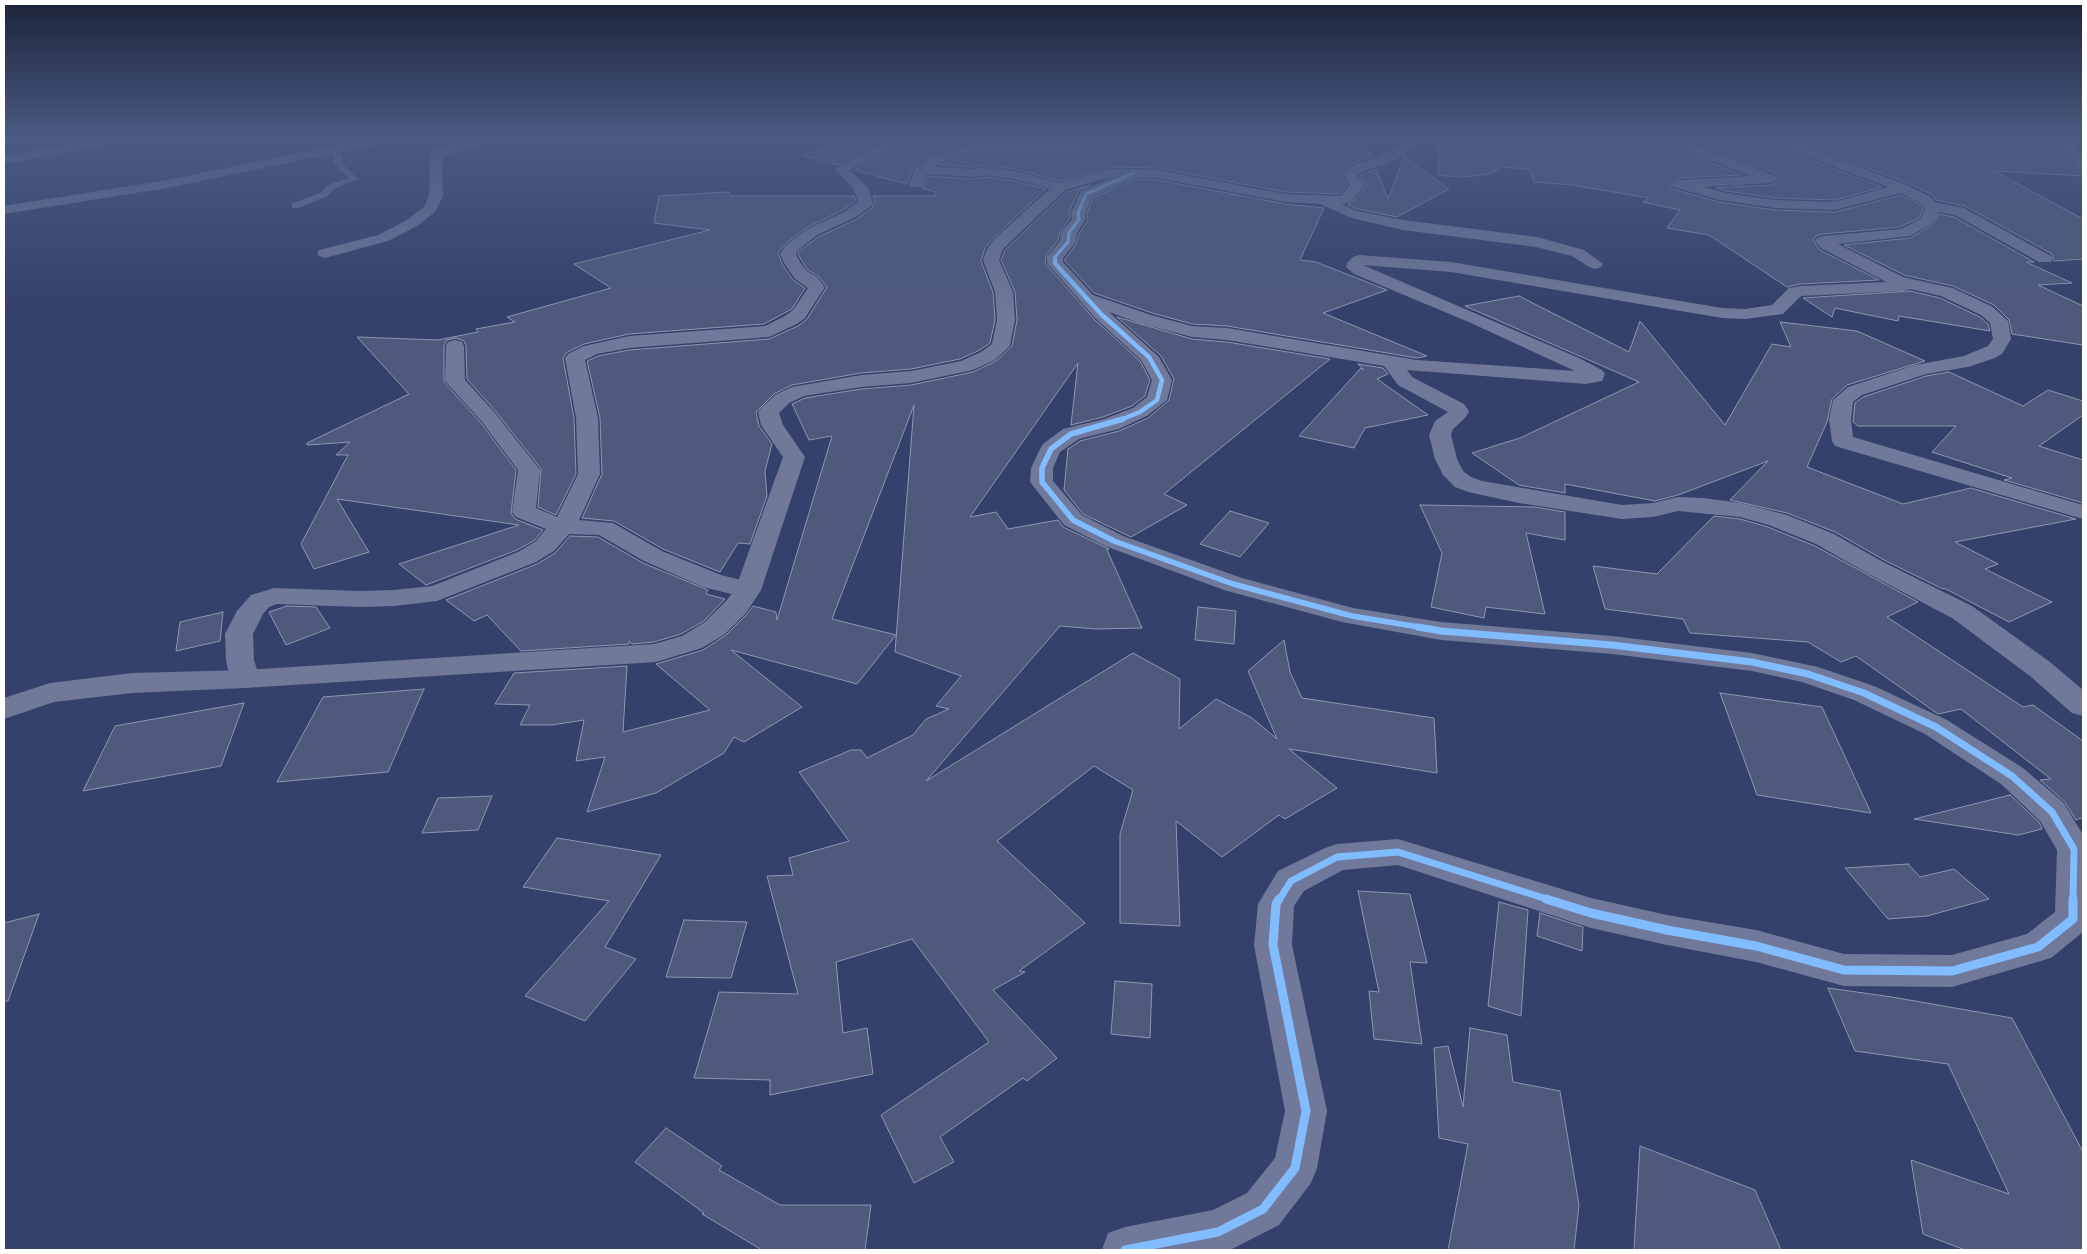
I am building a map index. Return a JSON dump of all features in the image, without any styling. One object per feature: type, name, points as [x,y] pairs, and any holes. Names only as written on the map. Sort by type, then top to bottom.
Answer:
[{"type":"highway","points":[[4,709],[50,693],[132,683],[245,679],[656,653],[692,642],[714,628],[736,607],[748,590],[794,457],[772,425],[768,412],[782,398],[799,390],[861,381],[911,377],[966,366],[988,356],[1001,346],[1006,320],[1004,292],[991,260],[995,249],[1000,242],[1052,197]]},
{"type":"highway","points":[[1277,197],[1327,202],[1344,200],[1348,197]]},
{"type":"street","points":[[4,210],[89,197]]},
{"type":"street","points":[[324,253],[383,238],[412,223],[430,209],[436,197]]},
{"type":"street","points":[[245,679],[240,660],[239,634],[251,610],[260,601],[274,596],[377,599],[436,592],[527,557],[545,546],[568,519],[590,474],[588,418],[575,358],[591,350],[629,342],[769,331],[792,320],[799,314],[817,287],[801,275],[792,263],[788,254],[792,247],[812,232],[849,215],[866,203],[864,197]]},
{"type":"street","points":[[1085,197],[1078,213],[1079,220],[1069,232],[1068,242],[1054,257],[1055,263],[1102,315],[1149,357],[1162,380],[1157,400],[1140,412],[1111,424],[1071,434],[1051,449],[1042,468],[1042,482],[1073,520],[1114,541],[1233,584],[1352,616],[1441,631],[1612,645],[1694,654],[1752,662],[1808,674],[1864,693],[1936,727],[2012,776],[2052,812],[2074,849],[2073,918],[2038,947],[1952,970],[1844,970],[1756,946],[1667,930],[1591,913],[1398,852],[1337,856],[1291,881],[1276,904],[1273,945],[1306,1111],[1295,1168],[1263,1209],[1218,1232],[1125,1250]]},
{"type":"street","points":[[1723,197],[1775,204],[1835,206],[1870,197]]},
{"type":"street","points":[[1086,297],[1145,320],[1192,331],[1227,334],[1391,362],[1576,378],[1596,376],[1585,368],[1477,319],[1360,271],[1354,267],[1355,263],[1359,260],[1412,262],[1722,313],[1764,313],[1777,310],[1795,292],[1904,284],[1827,245],[1823,241],[1905,233],[1925,222],[1932,210],[1926,200],[1919,197]]},
{"type":"street","points":[[1327,202],[1338,209],[1352,214],[1403,226],[1537,242],[1578,253],[1595,264]]},
{"type":"street","points":[[1931,206],[1959,211],[2045,259]]},
{"type":"street","points":[[1898,281],[1947,292],[1987,310],[1999,321],[2002,339],[1995,350],[1981,357],[1922,369],[1855,392],[1844,400],[1840,420],[1843,441],[2083,512]]},
{"type":"street","points":[[456,346],[455,381],[490,418],[529,470],[524,512],[562,527],[604,528],[653,556],[712,581],[748,590]]},
{"type":"street","points":[[1391,362],[1406,381],[1457,408],[1459,412],[1443,426],[1440,435],[1446,459],[1454,475],[1463,482],[1476,487],[1519,496],[1622,512],[1654,510],[1678,504],[1703,505],[1741,510],[1778,520],[1825,539],[1874,567],[1962,612],[2040,669],[2083,706]]},
{"type":"lane","points":[[295,206],[319,197]]},
{"type":"building","points":[[659,197],[854,197],[856,201],[843,210],[806,228],[783,246],[778,253],[782,264],[793,280],[805,288],[792,309],[764,324],[629,334],[584,344],[566,353],[563,358],[574,418],[576,474],[556,515],[538,507],[541,469],[497,413],[467,379],[466,346],[464,341],[456,338],[447,340],[444,346],[444,382],[481,423],[516,470],[511,513],[515,519],[543,530],[535,540],[517,550],[426,585],[399,564],[519,525],[337,499],[369,552],[314,569],[301,544],[348,455],[336,455],[350,442],[307,445],[307,443],[409,394],[357,337],[438,340],[478,332],[476,329],[515,322],[507,317],[611,288],[574,264],[710,230],[654,223]]},
{"type":"building","points":[[873,197],[1038,197],[993,238],[985,248],[981,261],[993,292],[995,320],[990,343],[960,359],[911,369],[861,373],[792,385],[774,394],[756,412],[759,426],[772,444],[765,471],[767,496],[750,544],[738,543],[720,572],[663,549],[614,521],[582,518],[602,474],[600,418],[587,361],[598,356],[629,350],[769,339],[798,326],[807,319],[827,287],[818,276],[808,270],[798,254],[799,251],[818,237],[855,220],[872,208],[875,202]]},
{"type":"building","points":[[1061,197],[1076,197],[1069,212],[1070,218],[1060,232],[1058,240],[1046,256],[1045,263],[1095,320],[1140,361],[1150,380],[1145,396],[1132,406],[1103,417],[1071,425],[1078,363],[970,517],[996,512],[1008,529],[1058,520],[1063,527],[1109,549],[1107,550],[1142,628],[1096,629],[1060,626],[926,781],[1133,653],[1180,679],[1179,729],[1216,699],[1252,718],[1277,739],[1248,671],[1284,640],[1290,672],[1302,698],[1434,718],[1437,773],[1289,749],[1337,788],[1285,819],[1279,815],[1222,857],[1176,821],[1180,926],[1120,923],[1120,834],[1133,790],[1094,766],[997,841],[1085,923],[1019,971],[1025,972],[993,990],[1057,1058],[1027,1081],[1023,1078],[940,1137],[954,1162],[914,1183],[881,1115],[989,1042],[912,939],[836,962],[843,1033],[867,1028],[873,1074],[770,1095],[770,1080],[694,1078],[719,992],[798,994],[767,876],[793,875],[789,858],[849,841],[799,772],[851,750],[861,750],[867,758],[913,735],[926,719],[949,709],[936,706],[961,676],[895,652],[914,405],[832,619],[896,635],[857,684],[731,650],[802,707],[744,742],[734,737],[724,753],[656,793],[587,812],[605,757],[576,761],[584,720],[552,725],[520,725],[530,705],[495,704],[514,673],[627,666],[623,732],[710,710],[656,664],[703,650],[726,635],[753,606],[776,612],[777,620],[832,436],[809,440],[792,404],[805,398],[861,389],[911,385],[973,372],[996,361],[1012,346],[1017,320],[1015,292],[1001,260],[1005,250]]},
{"type":"building","points":[[1245,197],[1285,204],[1324,208],[1300,260],[1316,262],[1387,290],[1323,313],[1427,356],[1417,358],[1227,326],[1192,324],[1152,313],[1094,293],[1065,261],[1077,243],[1079,234],[1088,220],[1087,213],[1093,198]]},
{"type":"building","points":[[1358,197],[1387,197],[1388,199],[1389,197],[1435,197],[1397,217],[1358,209],[1348,205]]},
{"type":"building","points":[[1640,197],[1700,197],[1719,202],[1775,210],[1835,212],[1895,197],[1904,197],[1919,204],[1923,210],[1919,218],[1900,227],[1823,234],[1816,236],[1813,240],[1820,250],[1879,280],[1800,284],[1787,287],[1709,235],[1667,228],[1680,210],[1643,202],[1649,198]]},
{"type":"building","points":[[1765,197],[1848,197],[1835,200]]},
{"type":"building","points":[[1933,197],[2041,197],[2083,219],[2083,259],[2054,261],[2052,254],[1965,206],[1936,200]]},
{"type":"building","points":[[1940,214],[1954,217],[2034,262],[2026,262],[2072,283],[2038,285],[2083,306],[2083,345],[2012,334],[2009,320],[1994,305],[1953,286],[1904,275],[1844,245],[1910,238],[1931,226]]},
{"type":"building","points":[[1910,291],[1940,298],[1980,317],[1988,324],[1990,331],[1899,316],[1898,321],[1835,308],[1832,317],[1803,298]]},
{"type":"building","points":[[1519,296],[1629,352],[1640,321],[1725,425],[1772,344],[1791,347],[1780,322],[1857,331],[1925,361],[1847,385],[1832,399],[1827,422],[1807,467],[1903,504],[1971,488],[2076,519],[1955,542],[1998,564],[1985,569],[2052,602],[2009,622],[1944,588],[1884,560],[1835,532],[1787,513],[1730,500],[1768,461],[1678,495],[1655,501],[1565,484],[1565,493],[1519,485],[1472,453],[1520,438],[1639,382],[1465,306]]},
{"type":"building","points":[[1117,317],[1192,339],[1227,342],[1330,359],[1164,494],[1187,505],[1131,537],[1083,514],[1064,490],[1068,449],[1080,441],[1119,431],[1148,418],[1169,400],[1174,379],[1161,356]]},
{"type":"building","points":[[1358,364],[1383,368],[1388,374],[1377,379],[1428,415],[1365,428],[1354,448],[1299,436],[1361,368],[1364,370]]},
{"type":"building","points":[[1949,372],[2023,406],[2048,390],[2083,401],[2083,415],[2039,446],[2083,460],[2083,503],[2004,480],[2012,478],[1932,452],[1956,426],[1858,426],[1853,422],[1855,403],[1863,397],[1926,376]]},
{"type":"building","points":[[1420,505],[1535,507],[1565,512],[1565,540],[1526,533],[1545,614],[1486,607],[1484,618],[1431,607],[1442,553]]},
{"type":"building","points":[[1230,511],[1269,523],[1240,557],[1200,544]]},
{"type":"building","points":[[1714,516],[1740,519],[1768,527],[1815,546],[1918,602],[1887,617],[2023,707],[2033,705],[2083,741],[2083,820],[2081,818],[2076,820],[2065,802],[2040,780],[2051,779],[1961,709],[1938,714],[1856,656],[1841,662],[1808,642],[1690,633],[1683,619],[1605,609],[1593,566],[1657,574]]},
{"type":"building","points":[[570,536],[598,537],[643,563],[708,590],[706,594],[725,599],[704,621],[681,634],[654,642],[632,644],[629,641],[629,644],[521,651],[487,615],[474,621],[446,600],[537,564],[555,553]]},
{"type":"building","points":[[287,606],[316,607],[330,628],[286,645],[269,612]]},
{"type":"building","points":[[1198,607],[1236,611],[1234,644],[1195,640]]},
{"type":"building","points":[[223,612],[220,641],[176,651],[180,622]]},
{"type":"building","points":[[424,689],[388,772],[277,782],[323,697]]},
{"type":"building","points":[[1720,693],[1822,707],[1871,813],[1757,795]]},
{"type":"building","points":[[244,703],[221,766],[83,791],[115,726]]},
{"type":"building","points":[[2010,795],[2039,822],[2042,829],[2018,835],[1914,819]]},
{"type":"building","points":[[492,796],[478,830],[422,833],[438,798]]},
{"type":"building","points":[[557,838],[661,855],[605,947],[636,959],[585,1021],[525,996],[609,901],[523,887]]},
{"type":"building","points":[[1908,864],[1920,877],[1954,869],[1989,899],[1927,916],[1888,919],[1845,868]]},
{"type":"building","points":[[1358,891],[1410,894],[1427,963],[1410,962],[1422,1044],[1374,1039],[1369,991],[1379,992]]},
{"type":"building","points":[[1499,902],[1528,910],[1521,1016],[1488,1006]]},
{"type":"building","points":[[1540,913],[1583,927],[1582,951],[1537,936]]},
{"type":"building","points":[[39,914],[8,1001],[4,1001],[4,923]]},
{"type":"building","points":[[684,920],[747,922],[731,978],[666,977]]},
{"type":"building","points":[[1115,981],[1152,984],[1150,1038],[1111,1034]]},
{"type":"building","points":[[1828,988],[2012,1018],[2083,1152],[2083,1250],[1965,1250],[1923,1234],[1911,1160],[2009,1194],[1948,1064],[1855,1051]]},
{"type":"building","points":[[1470,1028],[1507,1035],[1513,1082],[1560,1091],[1579,1205],[1574,1250],[1448,1250],[1468,1144],[1439,1138],[1434,1048],[1448,1046],[1463,1107]]},
{"type":"building","points":[[666,1128],[722,1166],[719,1170],[780,1205],[871,1205],[865,1250],[762,1250],[702,1214],[704,1213],[635,1162]]},
{"type":"building","points":[[1640,1146],[1755,1190],[1781,1250],[1634,1250]]},
{"type":"cycle path","points":[[1085,197],[1078,213],[1079,219],[1069,233],[1068,242],[1055,257],[1055,263],[1102,315],[1149,357],[1162,380],[1157,400],[1140,412],[1111,424],[1071,434],[1051,449],[1042,468],[1042,482],[1073,520],[1114,541],[1233,584],[1352,616],[1441,631],[1612,645],[1694,654],[1752,662],[1808,674],[1864,693],[1936,727],[2012,776],[2052,812],[2074,849],[2073,919],[2038,947],[1952,971],[1844,970],[1756,946],[1667,930],[1591,913],[1398,852],[1337,857],[1291,881],[1276,904],[1273,945],[1306,1111],[1295,1168],[1263,1209],[1218,1232],[1125,1250]]}]
